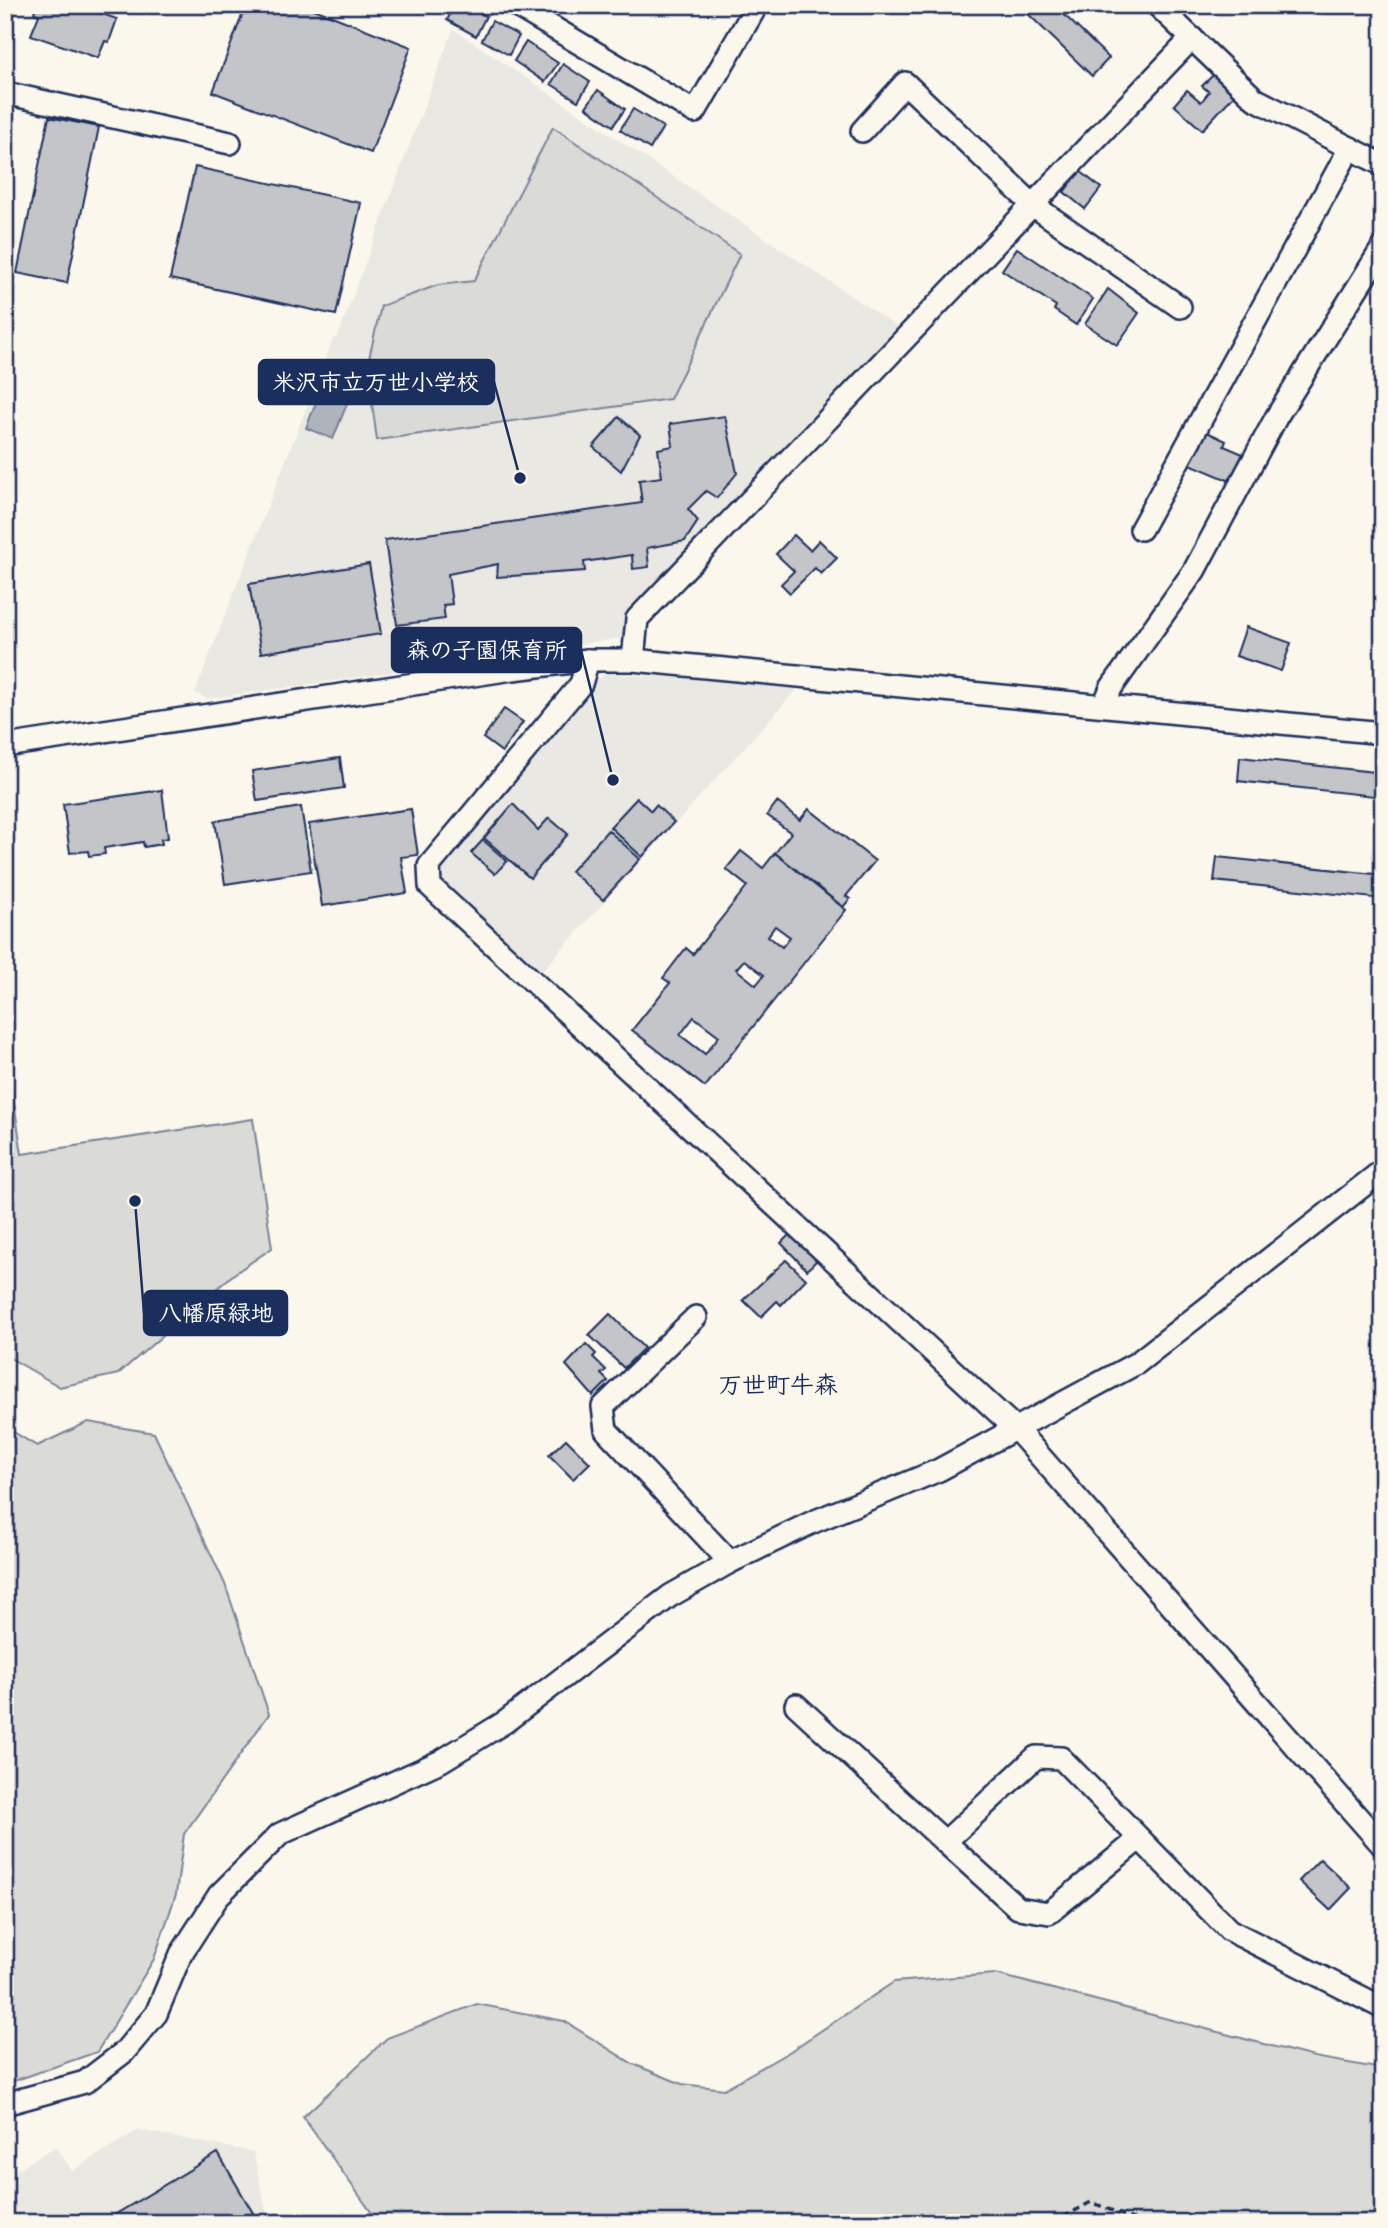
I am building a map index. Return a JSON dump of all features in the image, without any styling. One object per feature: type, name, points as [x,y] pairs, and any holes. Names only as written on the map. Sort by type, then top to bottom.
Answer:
[{"type":"street","points":[[515,5],[695,112],[757,5]]},
{"type":"street","points":[[1157,5],[1255,99],[1383,165]]},
{"type":"street","points":[[633,660],[637,619],[1192,38]]},
{"type":"street","points":[[862,131],[905,83],[1034,206],[1180,307]]},
{"type":"street","points":[[5,93],[230,143]]},
{"type":"street","points":[[1141,529],[1350,148]]},
{"type":"street","points":[[1104,705],[1111,688],[1194,571],[1277,416],[1383,247]]},
{"type":"street","points":[[589,660],[581,684],[429,866],[430,886],[1016,1429],[1383,1846]]},
{"type":"street","points":[[5,746],[513,668],[589,660],[633,660],[1383,733]]},
{"type":"street","points":[[5,2104],[85,2082],[124,2052],[156,2014],[181,1955],[219,1895],[280,1834],[441,1760],[494,1729],[670,1596],[730,1562],[813,1522],[939,1470],[1137,1363],[1383,1170]]},
{"type":"street","points":[[696,1317],[603,1407],[606,1430],[730,1562]]},
{"type":"street","points":[[796,1705],[1018,1908],[1049,1913],[1139,1839]]},
{"type":"street","points":[[945,1842],[1036,1757],[1061,1758],[1229,1930],[1383,2008]]},
{"type":"path","points":[[1053,2223],[1091,2202],[1142,2223]]},
{"type":"shaded area","points":[[453,29],[899,328],[633,617],[630,637],[208,699],[195,693],[333,339],[338,336]]},
{"type":"shaded area","points":[[553,127],[740,254],[670,399],[377,440],[367,367],[381,306],[438,285],[474,281]]},
{"type":"shaded area","points":[[331,366],[358,376],[333,439],[306,428]]},
{"type":"shaded area","points":[[608,673],[799,687],[541,972],[437,880],[436,872],[588,684]]},
{"type":"shaded area","points":[[5,1044],[22,1154],[253,1119],[272,1248],[234,1274],[118,1374],[60,1387],[5,1355]]},
{"type":"shaded area","points":[[88,1422],[154,1433],[225,1584],[269,1714],[184,1834],[176,1894],[154,1959],[97,2052],[5,2084],[5,1427],[37,1446]]},
{"type":"shaded area","points":[[995,1974],[1314,2057],[1383,2069],[1383,2223],[379,2223],[303,2117],[387,2038],[477,2004],[564,2021],[633,2064],[682,2084],[724,2089],[789,2052],[894,1982]]},
{"type":"shaded area","points":[[138,2130],[253,2152],[269,2223],[20,2223],[5,2198],[5,2177],[56,2146],[72,2171]]},
{"type":"building","points":[[36,5],[76,5],[117,19],[109,42],[105,41],[98,58],[31,35],[39,15],[34,13]]},
{"type":"building","points":[[246,5],[304,5],[411,47],[371,153],[213,92]]},
{"type":"building","points":[[455,5],[466,5],[486,16],[476,36],[447,20]]},
{"type":"building","points":[[1019,5],[1054,5],[1109,58],[1092,76]]},
{"type":"building","points":[[492,21],[519,36],[509,55],[482,40]]},
{"type":"building","points":[[526,42],[558,63],[545,82],[514,61]]},
{"type":"building","points":[[563,64],[590,82],[578,101],[551,84]]},
{"type":"building","points":[[1213,75],[1235,94],[1202,130],[1174,105],[1187,90],[1201,102],[1209,92],[1202,86]]},
{"type":"building","points":[[598,90],[625,109],[613,126],[586,107]]},
{"type":"building","points":[[633,109],[663,127],[650,149],[620,130]]},
{"type":"building","points":[[49,117],[99,127],[67,283],[17,273]]},
{"type":"building","points":[[195,167],[361,203],[336,315],[170,279]]},
{"type":"building","points":[[1080,171],[1101,188],[1085,209],[1064,192]]},
{"type":"building","points":[[1017,248],[1093,299],[1076,325],[1054,310],[1056,306],[1002,270]]},
{"type":"building","points":[[1108,289],[1139,313],[1117,345],[1085,324]]},
{"type":"building","points":[[725,416],[737,473],[717,498],[706,491],[688,509],[698,521],[685,541],[647,548],[649,567],[633,569],[632,555],[584,562],[585,571],[497,577],[498,564],[448,574],[452,604],[443,605],[445,619],[397,625],[385,540],[642,503],[639,480],[662,477],[658,449],[673,446],[670,424]]},
{"type":"building","points":[[619,417],[640,435],[621,471],[593,447]]},
{"type":"building","points":[[1205,431],[1226,441],[1224,446],[1243,454],[1230,481],[1190,464]]},
{"type":"building","points":[[794,535],[810,550],[819,540],[837,558],[821,574],[815,568],[790,593],[781,584],[794,571],[776,554]]},
{"type":"building","points":[[369,564],[381,634],[261,653],[249,584]]},
{"type":"building","points":[[1246,627],[1291,643],[1281,671],[1236,656]]},
{"type":"building","points":[[504,709],[523,722],[502,752],[483,738]]},
{"type":"building","points":[[1240,757],[1383,773],[1383,797],[1238,781]]},
{"type":"building","points":[[340,758],[344,788],[257,801],[252,771]]},
{"type":"building","points":[[162,790],[168,838],[161,839],[162,844],[144,847],[143,842],[104,848],[105,854],[89,856],[88,851],[70,853],[63,804]]},
{"type":"building","points":[[637,798],[651,811],[656,805],[674,822],[642,857],[610,827]]},
{"type":"building","points":[[777,802],[800,820],[809,809],[875,861],[846,896],[850,899],[843,907],[775,853],[791,833],[767,815]]},
{"type":"building","points":[[513,804],[538,830],[549,818],[568,834],[530,878],[484,838]]},
{"type":"building","points":[[301,807],[311,871],[225,884],[215,821]]},
{"type":"building","points":[[411,809],[418,855],[401,857],[407,893],[322,906],[309,824]]},
{"type":"building","points":[[608,830],[640,859],[603,900],[571,871]]},
{"type":"building","points":[[483,840],[507,861],[495,874],[471,853]]},
{"type":"building","points":[[741,851],[763,868],[775,853],[846,910],[705,1087],[632,1030],[670,983],[663,978],[686,948],[693,954],[747,886],[726,869]],"holes":[[[775,926],[790,937],[782,947],[768,936]],[[744,960],[764,975],[756,985],[736,969]],[[694,1017],[719,1036],[705,1054],[680,1035]]]},
{"type":"building","points":[[1217,857],[1383,875],[1383,899],[1214,881]]},
{"type":"building","points":[[795,1229],[822,1255],[807,1270],[781,1243]]},
{"type":"building","points":[[786,1260],[806,1279],[781,1305],[777,1301],[761,1317],[743,1300]]},
{"type":"building","points":[[610,1314],[644,1348],[624,1368],[589,1335]]},
{"type":"building","points":[[586,1344],[596,1354],[593,1357],[606,1370],[601,1374],[608,1381],[593,1396],[566,1365]]},
{"type":"building","points":[[566,1439],[590,1463],[573,1479],[549,1455]]},
{"type":"building","points":[[1320,1859],[1351,1888],[1330,1910],[1299,1881]]},
{"type":"building","points":[[218,2153],[253,2213],[238,2223],[101,2223]]},
{"type":"place","name":"米沢市立万世小学校","points":[[520,478]]},
{"type":"place","name":"森の子園保育所","points":[[613,780]]},
{"type":"place","name":"八幡原緑地","points":[[135,1201]]},
{"type":"district","name":"万世町牛森","points":[[778,1384]]}]
